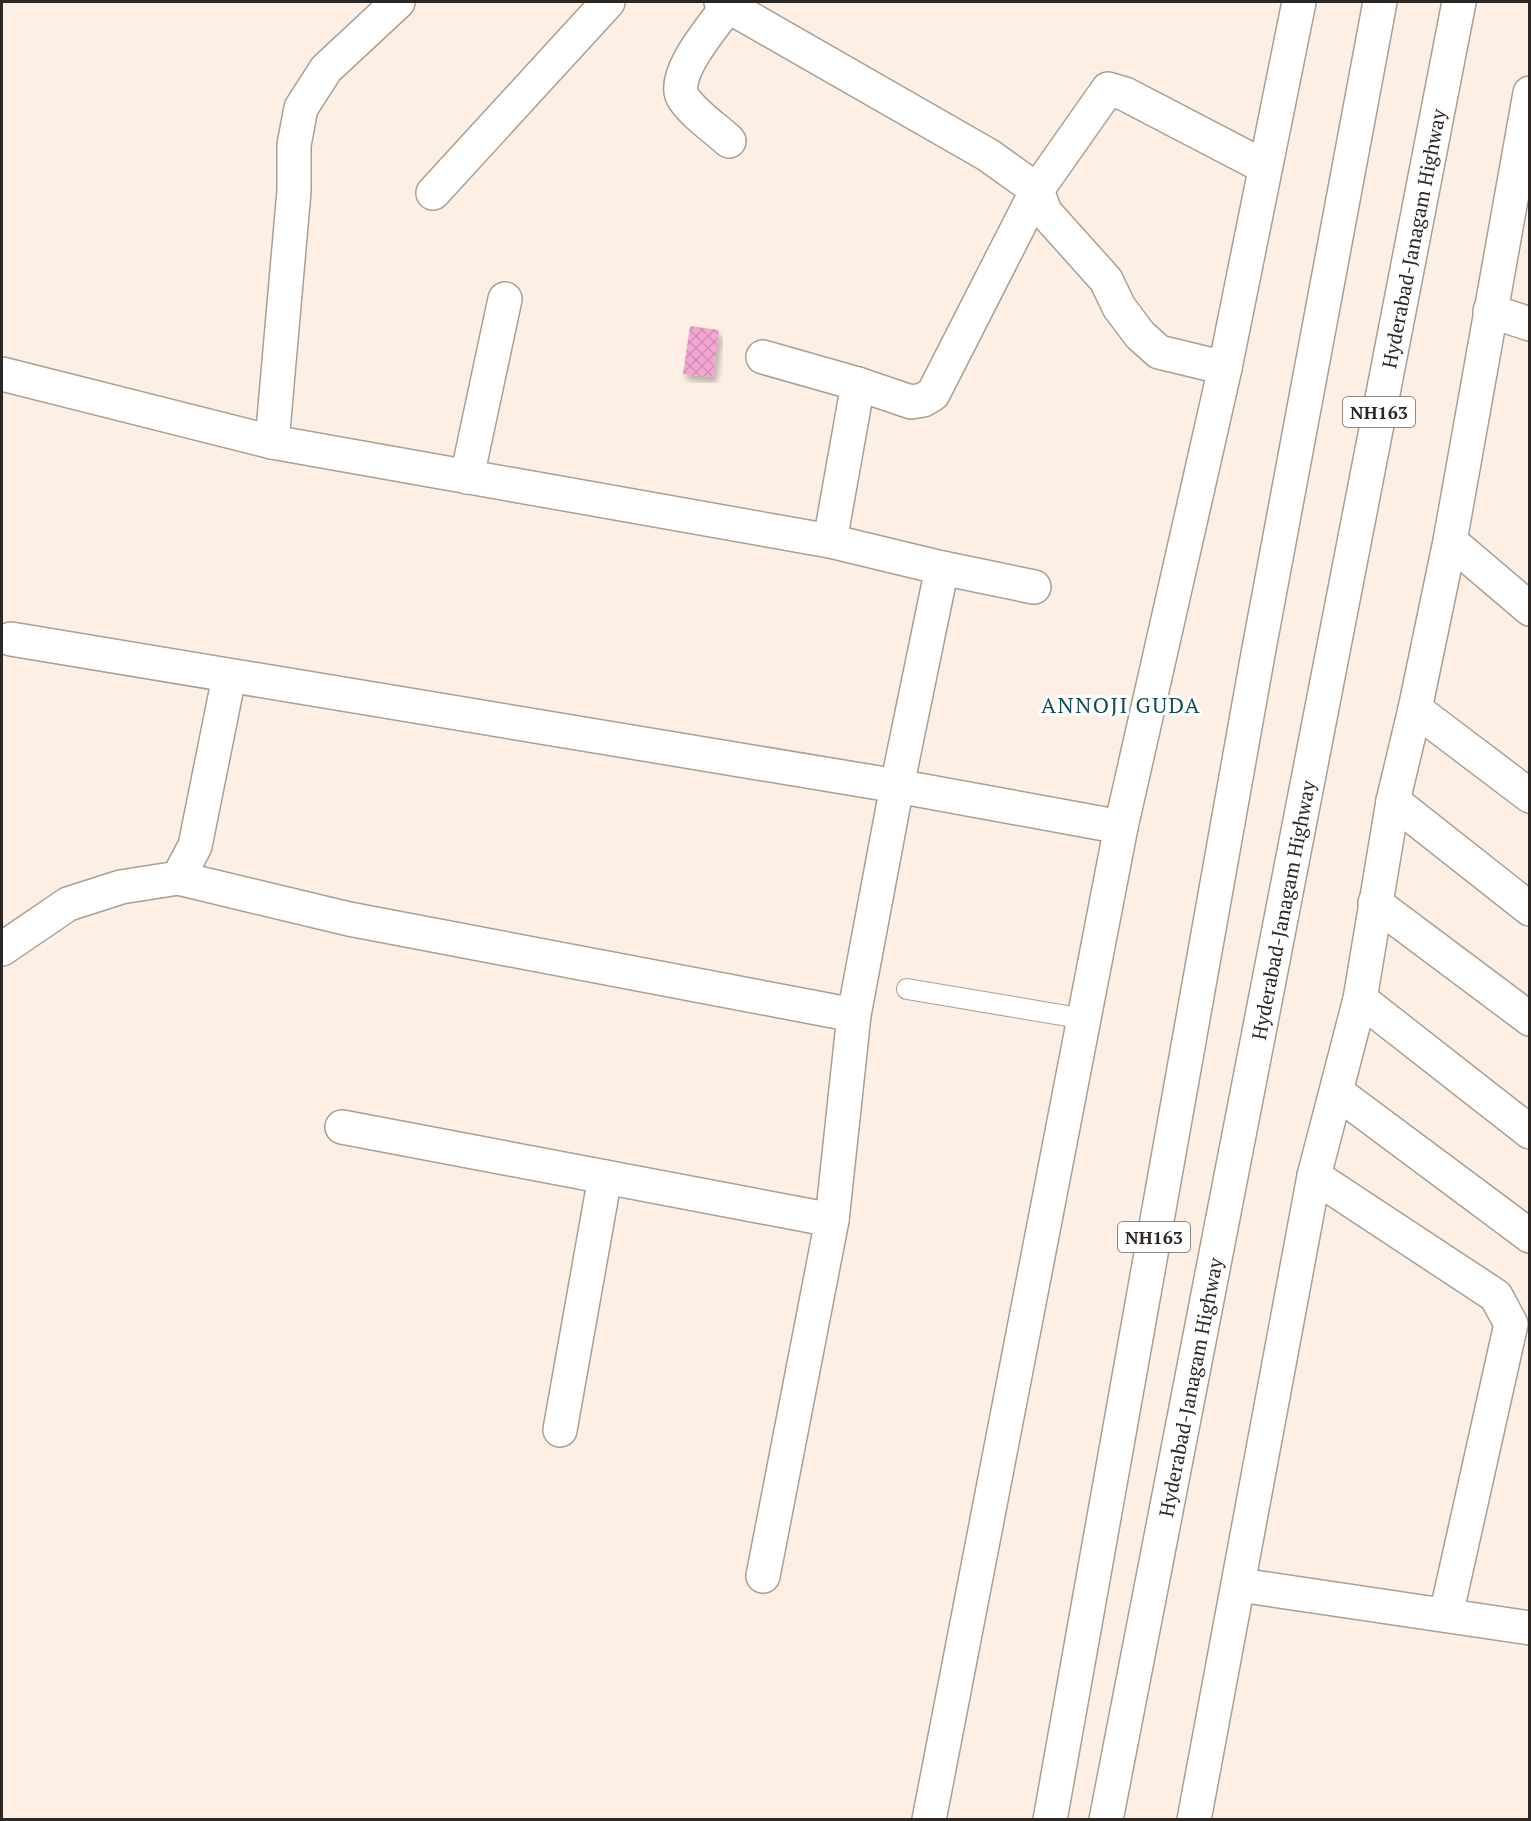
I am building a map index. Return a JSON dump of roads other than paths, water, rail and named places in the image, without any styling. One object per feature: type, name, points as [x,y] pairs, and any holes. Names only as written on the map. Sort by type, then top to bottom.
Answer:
[{"type":"main road","points":[[272,442],[294,191],[294,145],[301,108],[326,69],[398,2]]},
{"type":"main road","points":[[433,193],[608,2]]},
{"type":"main road","points":[[929,1820],[1121,827],[1225,368],[1299,2]]},
{"type":"main road","name":"NH163","points":[[1050,1820],[1258,654],[1380,2]]},
{"type":"main road","name":"Hyderabad-Janagam Highway","points":[[1106,1820],[1459,2]]},
{"type":"main road","points":[[729,141],[683,98],[680,84],[688,62],[724,4],[988,155],[1037,190],[1045,212],[1106,280],[1119,307],[1140,335],[1159,352],[1225,368]]},
{"type":"main road","points":[[763,357],[858,384],[910,402],[923,400],[933,394],[1037,190],[1108,89],[1125,94],[1265,166]]},
{"type":"main road","points":[[1194,1820],[1240,1585],[1314,1176],[1338,1093],[1360,999],[1393,801],[1450,541],[1530,93]]},
{"type":"main road","points":[[467,477],[505,299]]},
{"type":"main road","points":[[1490,311],[1530,324]]},
{"type":"main road","points":[[2,374],[272,442],[830,541],[1034,587]]},
{"type":"main road","points":[[830,541],[858,384]]},
{"type":"main road","points":[[1450,541],[1530,609]]},
{"type":"main road","points":[[763,1576],[832,1220],[854,1015],[897,786],[942,568]]},
{"type":"main road","points":[[11,639],[229,677],[897,786],[1121,827]]},
{"type":"main road","points":[[178,878],[195,846],[229,677]]},
{"type":"main road","points":[[1415,709],[1530,796]]},
{"type":"main road","points":[[1393,801],[1530,909]]},
{"type":"main road","points":[[2,949],[68,904],[121,887],[178,878],[349,919],[854,1015]]},
{"type":"main road","points":[[1375,903],[1530,1020]]},
{"type":"main road","points":[[1360,999],[1530,1132]]},
{"type":"main road","points":[[1338,1093],[1530,1236]]},
{"type":"main road","points":[[342,1127],[832,1220]]},
{"type":"main road","points":[[1314,1176],[1496,1296],[1511,1324],[1446,1615]]},
{"type":"main road","points":[[560,1430],[604,1177]]},
{"type":"main road","points":[[1240,1585],[1530,1628]]},
{"type":"lane","points":[[907,989],[1085,1019]]},
{"type":"district","name":"ANNOJI GUDA","points":[[1121,704]]}]
